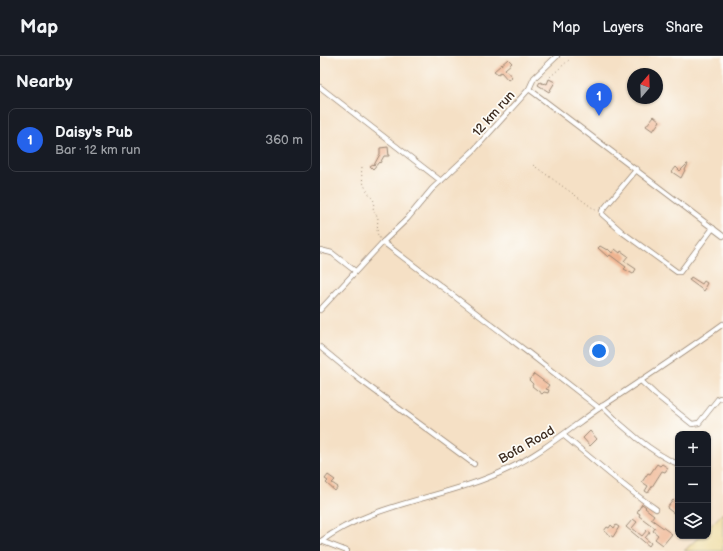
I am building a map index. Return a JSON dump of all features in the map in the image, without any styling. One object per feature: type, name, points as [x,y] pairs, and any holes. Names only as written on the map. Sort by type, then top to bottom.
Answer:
[{"type":"street","points":[[529,88],[534,78],[556,57]]},
{"type":"street","points":[[320,87],[441,181]]},
{"type":"street","name":"12 km run","points":[[320,310],[441,181],[473,151],[529,88],[723,236]]},
{"type":"street","points":[[636,169],[620,191],[602,211],[602,214],[628,237],[680,272],[713,228]]},
{"type":"street","points":[[383,242],[600,407],[655,451],[675,463]]},
{"type":"street","points":[[320,250],[332,253],[355,271]]},
{"type":"street","name":"Bofa Road","points":[[321,542],[338,529],[372,513],[477,481],[507,469],[532,456],[600,407],[723,324]]},
{"type":"street","points":[[320,347],[381,396],[474,464]]},
{"type":"street","points":[[640,380],[692,424],[698,423],[718,399],[723,399]]},
{"type":"street","points":[[563,435],[611,474],[621,485],[656,510]]},
{"type":"street","points":[[321,542],[347,551]]},
{"type":"path","points":[[556,57],[563,66]]},
{"type":"path","points":[[550,77],[570,59]]},
{"type":"path","points":[[533,165],[602,214]]},
{"type":"path","points":[[362,167],[361,176],[368,194],[374,201],[373,211],[378,217],[377,234],[383,242]]},
{"type":"sand","points":[[723,513],[723,551],[684,551],[697,539],[711,539],[711,525]]},
{"type":"building","points":[[508,59],[512,63],[505,69],[512,77],[508,80],[501,72],[498,74],[494,71]]},
{"type":"building","points":[[549,79],[555,82],[549,92],[538,85],[540,82],[547,84]]},
{"type":"building","points":[[654,116],[660,121],[653,131],[646,126]]},
{"type":"building","points":[[388,147],[389,156],[384,156],[380,163],[379,162],[373,169],[370,166],[373,164],[374,165],[380,154],[380,148]]},
{"type":"building","points":[[687,164],[681,178],[672,172],[676,167],[680,171]]},
{"type":"building","points":[[600,246],[607,250],[608,249],[612,253],[615,249],[628,256],[624,261],[636,269],[633,274],[624,269],[626,267],[610,255],[608,257],[598,248]]},
{"type":"building","points":[[691,277],[702,284],[704,281],[707,283],[704,291],[689,280]]},
{"type":"building","points":[[534,374],[549,385],[546,389],[549,390],[548,393],[544,392],[542,394],[532,386],[533,384],[529,380]]},
{"type":"building","points":[[590,431],[597,439],[590,446],[583,438]]},
{"type":"building","points":[[657,464],[660,466],[662,464],[668,468],[665,472],[662,471],[648,493],[645,491],[648,486],[642,482]]},
{"type":"building","points":[[328,475],[335,480],[332,483],[338,487],[335,491],[326,483],[328,481],[325,479]]},
{"type":"building","points":[[673,500],[675,502],[675,514],[667,508]]},
{"type":"building","points":[[642,504],[654,515],[651,519],[672,534],[663,545],[655,539],[658,535],[653,531],[655,528],[639,516],[640,514],[637,512]]},
{"type":"building","points":[[633,519],[637,522],[632,528],[642,536],[647,530],[650,532],[645,538],[651,543],[649,546],[626,527]]},
{"type":"building","points":[[611,525],[614,528],[616,525],[619,527],[613,537],[604,531]]},
{"type":"place","name":"Daisy's Pub","points":[[599,116]]}]
